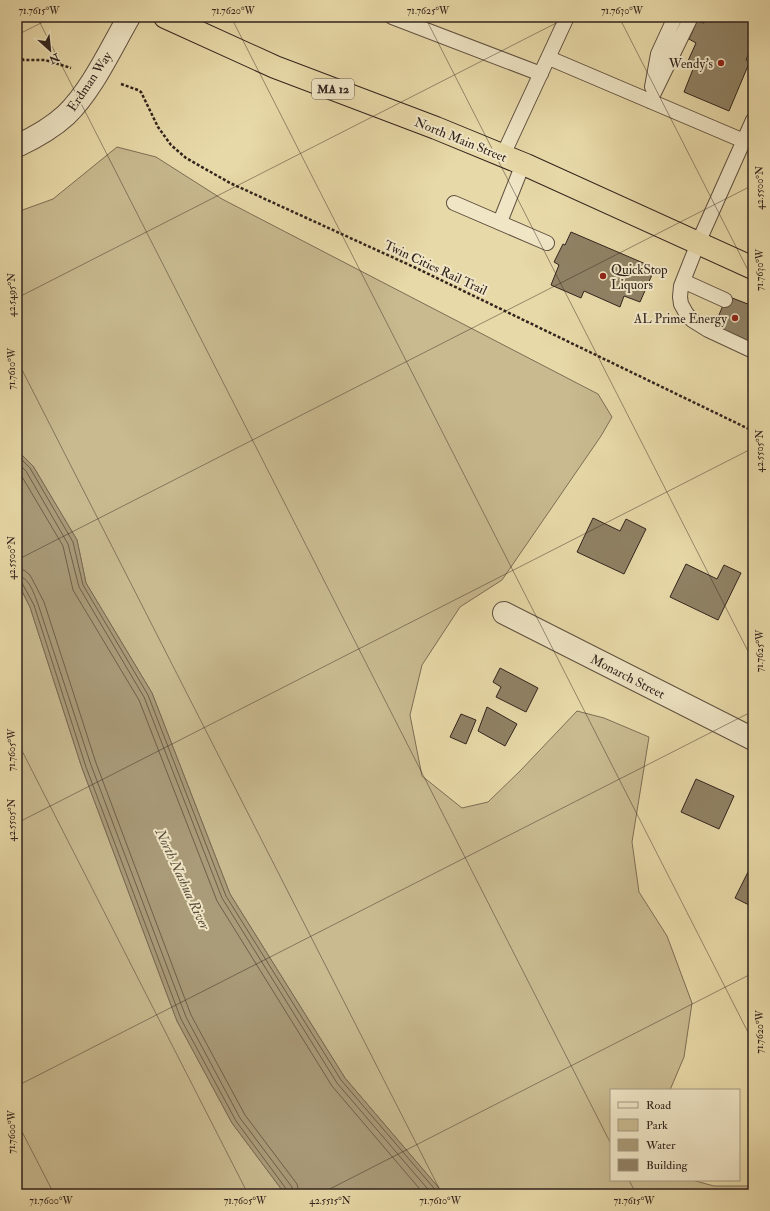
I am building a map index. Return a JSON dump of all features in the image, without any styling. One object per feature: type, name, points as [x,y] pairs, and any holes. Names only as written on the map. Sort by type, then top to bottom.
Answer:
[{"type":"highway","name":"North Main Street","points":[[165,17],[275,67],[503,155],[753,268]]},
{"type":"street","name":"Erdman Way","points":[[17,146],[45,130],[67,114],[89,86],[129,17]]},
{"type":"street","name":"Monarch Street","points":[[504,613],[753,739]]},
{"type":"lane","points":[[392,17],[541,74]]},
{"type":"lane","points":[[503,155],[567,17]]},
{"type":"lane","points":[[650,101],[658,54],[675,17]]},
{"type":"lane","points":[[650,101],[691,17]]},
{"type":"lane","points":[[549,58],[744,141]]},
{"type":"lane","points":[[753,120],[698,243],[683,282],[680,297],[686,313],[692,320],[708,330],[753,351]]},
{"type":"lane","points":[[500,222],[523,164]]},
{"type":"lane","points":[[454,203],[547,243]]},
{"type":"lane","points":[[683,282],[725,300]]},
{"type":"path","points":[[17,57],[24,60],[45,60]]},
{"type":"path","name":"Twin Cities Rail Trail","points":[[138,90],[158,127],[171,145],[186,158],[230,183],[416,268],[753,431]]},
{"type":"green space","points":[[117,147],[156,157],[222,199],[598,394],[612,417],[601,436],[502,580],[460,607],[422,665],[410,715],[422,776],[462,808],[488,802],[520,771],[577,711],[604,718],[649,737],[632,842],[639,892],[667,936],[692,1003],[684,1057],[670,1089],[610,1089],[610,1181],[696,1181],[714,1186],[753,1186],[753,1194],[444,1194],[345,1078],[230,894],[152,693],[86,583],[77,540],[33,466],[17,450],[17,212],[53,199]]},
{"type":"green space","points":[[17,581],[30,607],[82,768],[177,1021],[232,1123],[285,1194],[17,1194]]},
{"type":"water","name":"North Nashua River","points":[[17,450],[33,466],[77,540],[86,583],[152,693],[230,894],[345,1078],[444,1194],[285,1194],[232,1123],[177,1021],[82,768],[30,607],[17,581]]},
{"type":"building","name":"Wendy's","points":[[707,17],[753,17],[753,43],[746,60],[750,61],[729,111],[684,92],[695,64],[688,61],[696,43],[689,39],[697,21],[704,23]]},
{"type":"building","name":"QuickStop Liquors","points":[[571,232],[655,268],[640,302],[624,296],[620,307],[584,291],[581,298],[551,285],[559,265],[554,262]]},
{"type":"building","name":"AL Prime Energy","points":[[727,296],[753,306],[753,345],[713,329]]},
{"type":"building","points":[[593,518],[620,531],[626,519],[646,529],[624,574],[577,552]]},
{"type":"building","points":[[686,564],[717,579],[724,565],[741,573],[718,620],[670,597]]},
{"type":"building","points":[[500,668],[538,688],[526,712],[496,697],[501,687],[493,682]]},
{"type":"building","points":[[487,707],[517,724],[505,746],[478,731]]},
{"type":"building","points":[[461,714],[476,720],[466,744],[450,737]]},
{"type":"building","points":[[696,779],[734,796],[719,829],[681,812]]},
{"type":"building","points":[[748,872],[753,875],[753,907],[735,898]]},
{"type":"place","name":"Wendy's","points":[[721,63]]},
{"type":"place","name":"QuickStop Liquors","points":[[603,276]]},
{"type":"place","name":"AL Prime Energy","points":[[735,318]]}]
